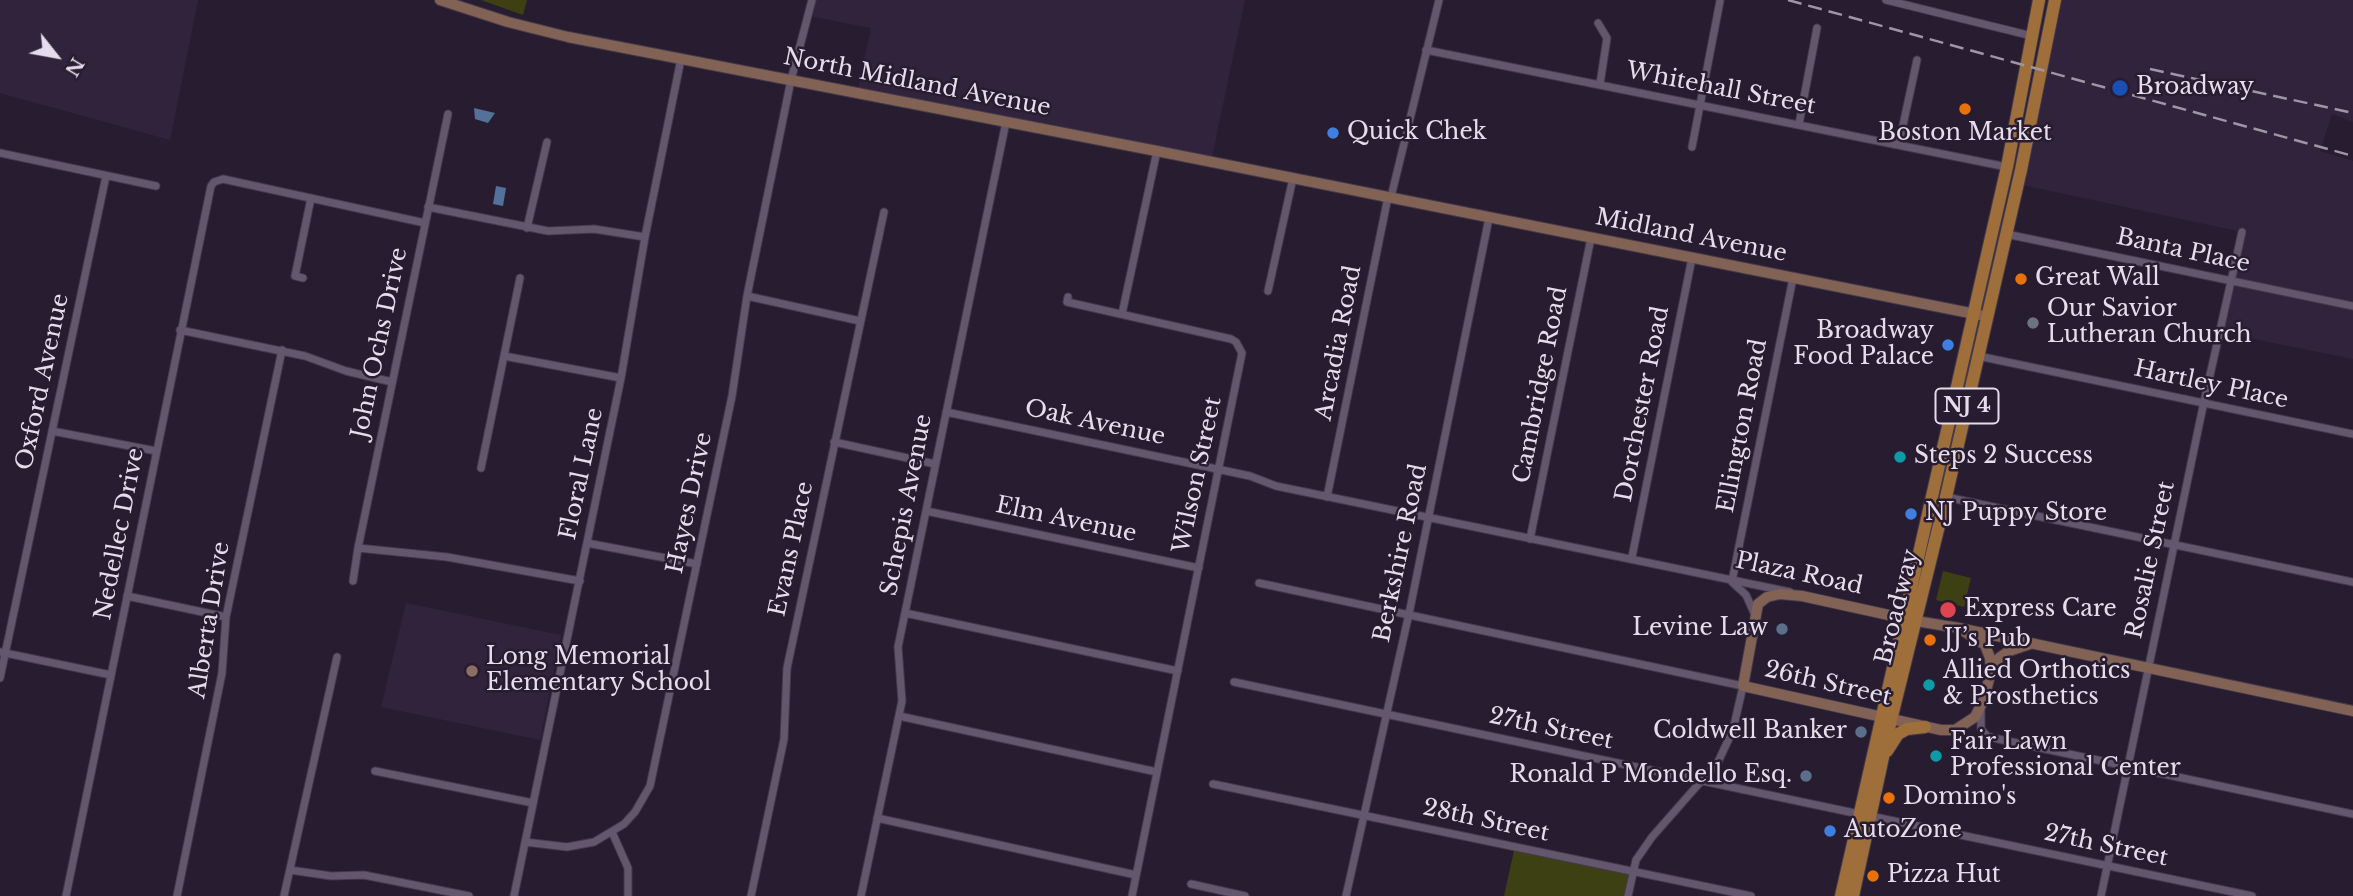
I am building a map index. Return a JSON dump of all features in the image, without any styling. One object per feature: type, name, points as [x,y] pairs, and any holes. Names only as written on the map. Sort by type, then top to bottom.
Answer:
[{"type":"main road","name":"Broadway","points":[[1853,896],[1864,815],[1886,718],[1910,620],[1947,496],[1978,356],[1980,315],[2039,0]]},
{"type":"main road","name":"Broadway","points":[[1910,620],[1928,520],[1980,315],[2006,234],[2054,0]]},
{"type":"main road","name":"Broadway","points":[[1841,896],[1881,764],[1886,718]]},
{"type":"main road","points":[[1881,764],[1898,734],[1907,729],[1925,727]]},
{"type":"street","name":"North Midland Avenue","points":[[440,0],[537,30],[1389,197]]},
{"type":"street","name":"Hayes Drive","points":[[525,842],[566,847],[594,842],[612,832],[635,812],[651,781],[732,396],[747,296],[792,80],[812,0]]},
{"type":"street","name":"Arcadia Road","points":[[1327,497],[1389,197],[1438,0]]},
{"type":"street","points":[[1886,0],[2032,36]]},
{"type":"street","points":[[1926,11],[1928,0]]},
{"type":"street","points":[[1692,147],[1720,1]]},
{"type":"street","points":[[1598,23],[1607,38],[1600,84]]},
{"type":"street","points":[[1799,124],[1817,28]]},
{"type":"street","name":"Whitehall Street","points":[[1426,50],[2007,167]]},
{"type":"street","name":"Floral Lane","points":[[514,896],[621,378],[645,237],[681,59]]},
{"type":"street","points":[[1899,144],[1917,60]]},
{"type":"street","name":"John Ochs Drive","points":[[353,581],[448,114]]},
{"type":"street","name":"Schepis Avenue","points":[[861,896],[899,716],[903,687],[898,647],[1006,122]]},
{"type":"street","points":[[527,228],[547,142]]},
{"type":"street","points":[[1068,297],[1067,302],[1122,314],[1157,152]]},
{"type":"street","points":[[0,153],[156,186]]},
{"type":"street","name":"Oxford Avenue","points":[[0,678],[3,652],[106,176]]},
{"type":"street","points":[[1268,291],[1293,178]]},
{"type":"street","name":"Nedellec Drive","points":[[66,896],[208,191],[214,182],[223,179],[312,198]]},
{"type":"street","name":"Midland Avenue","points":[[1389,197],[1980,315]]},
{"type":"street","points":[[303,278],[295,276],[312,198],[425,223]]},
{"type":"street","points":[[428,207],[527,228],[556,232],[594,229],[645,237]]},
{"type":"street","name":"Evans Place","points":[[751,896],[784,739],[787,667],[884,212]]},
{"type":"street","name":"Berkshire Road","points":[[1346,896],[1409,616],[1489,218]]},
{"type":"street","name":"Rosalie Street","points":[[2101,896],[2242,232]]},
{"type":"street","name":"Banta Place","points":[[2006,234],[2353,306]]},
{"type":"street","name":"Cambridge Road","points":[[1530,539],[1591,238]]},
{"type":"street","name":"Dorchester Road","points":[[1632,557],[1692,258]]},
{"type":"street","points":[[481,468],[520,278]]},
{"type":"street","name":"Ellington Road","points":[[1732,581],[1793,278]]},
{"type":"street","points":[[747,296],[860,321]]},
{"type":"street","name":"Wilson Street","points":[[1122,314],[1231,338],[1240,347],[1242,357],[1132,896]]},
{"type":"street","points":[[180,330],[282,350],[366,377],[392,382]]},
{"type":"street","name":"Alberta Drive","points":[[177,896],[222,673],[226,617],[282,350]]},
{"type":"street","points":[[504,356],[621,378]]},
{"type":"street","name":"Hartley Place","points":[[1978,356],[2353,434]]},
{"type":"street","name":"Oak Avenue","points":[[946,412],[1251,475],[1276,486]]},
{"type":"street","points":[[52,431],[156,451]]},
{"type":"street","points":[[834,442],[935,464]]},
{"type":"street","name":"Plaza Road","points":[[1276,486],[1530,539],[1632,557],[1732,581],[1777,587],[1802,596],[1910,620],[2353,711]]},
{"type":"street","points":[[1947,496],[2353,582]]},
{"type":"street","name":"Elm Avenue","points":[[926,510],[1199,568]]},
{"type":"street","points":[[587,543],[697,564]]},
{"type":"street","points":[[358,548],[447,557],[580,581]]},
{"type":"street","points":[[1732,581],[1746,595],[1755,615]]},
{"type":"street","name":"26th Street","points":[[1259,583],[1941,730],[1955,730],[1975,717],[1981,706]]},
{"type":"street","points":[[1629,896],[1636,860],[1652,837],[1718,762],[1733,730],[1758,604],[1767,597],[1780,594],[1802,596]]},
{"type":"street","points":[[127,596],[226,617]]},
{"type":"street","points":[[905,613],[1178,671]]},
{"type":"street","points":[[1959,628],[1985,645],[1991,671]]},
{"type":"street","points":[[2035,644],[2009,651],[1999,658],[1991,671],[1979,720],[1981,729],[1987,736],[2353,814]]},
{"type":"street","points":[[3,652],[111,675]]},
{"type":"street","points":[[284,896],[337,657]]},
{"type":"street","name":"27th Street","points":[[1234,682],[2252,896]]},
{"type":"street","points":[[899,716],[1157,772]]},
{"type":"street","points":[[375,771],[533,803]]},
{"type":"street","name":"28th Street","points":[[1213,784],[1751,896]]},
{"type":"street","points":[[877,818],[1136,874]]},
{"type":"street","points":[[612,832],[628,868],[628,896]]},
{"type":"street","points":[[290,870],[331,876],[363,875],[469,896]]},
{"type":"street","points":[[1191,884],[1245,896]]},
{"type":"shaded area","points":[[0,0],[198,0],[170,140],[0,93]]},
{"type":"shaded area","points":[[812,0],[1245,0],[1211,162],[857,93],[871,28],[809,16]]},
{"type":"shaded area","points":[[2055,0],[2353,0],[2353,122],[2332,114],[2320,151],[2353,161],[2353,359],[2219,332],[2242,232],[2018,184]]},
{"type":"shaded area","name":"Long Memorial Elementary School","points":[[406,603],[561,635],[540,740],[381,707]]},
{"type":"green space","points":[[481,0],[527,0],[523,15]]},
{"type":"green space","points":[[1943,571],[1971,578],[1964,607],[1936,600]]},
{"type":"green space","points":[[1515,846],[1634,870],[1628,896],[1504,896]]},
{"type":"water","points":[[474,108],[495,113],[488,123],[475,119]]},
{"type":"water","points":[[496,186],[506,188],[503,206],[493,204]]},
{"type":"railway","points":[[1788,0],[2353,156]]},
{"type":"railway","points":[[2150,69],[2353,113]]},
{"type":"place","name":"Broadway","points":[[2120,88]]},
{"type":"place","name":"Boston Market","points":[[1965,109]]},
{"type":"place","name":"Quick Chek","points":[[1333,133]]},
{"type":"place","name":"Great Wall","points":[[2021,279]]},
{"type":"place","name":"Our Savior Lutheran Church","points":[[2033,323]]},
{"type":"place","name":"Broadway Food Palace","points":[[1948,345]]},
{"type":"place","name":"Steps 2 Success","points":[[1900,457]]},
{"type":"place","name":"NJ Puppy Store","points":[[1911,514]]},
{"type":"place","name":"Express Care","points":[[1948,610]]},
{"type":"place","name":"Levine Law","points":[[1782,629]]},
{"type":"place","name":"JJ’s Pub","points":[[1930,640]]},
{"type":"place","name":"Long Memorial Elementary School","points":[[472,671]]},
{"type":"place","name":"Allied Orthotics & Prosthetics","points":[[1929,685]]},
{"type":"place","name":"Coldwell Banker","points":[[1861,732]]},
{"type":"place","name":"Fair Lawn Professional Center","points":[[1936,756]]},
{"type":"place","name":"Ronald P Mondello Esq.","points":[[1806,776]]},
{"type":"place","name":"Domino's","points":[[1889,798]]},
{"type":"place","name":"AutoZone","points":[[1830,831]]},
{"type":"place","name":"Pizza Hut","points":[[1873,876]]}]
